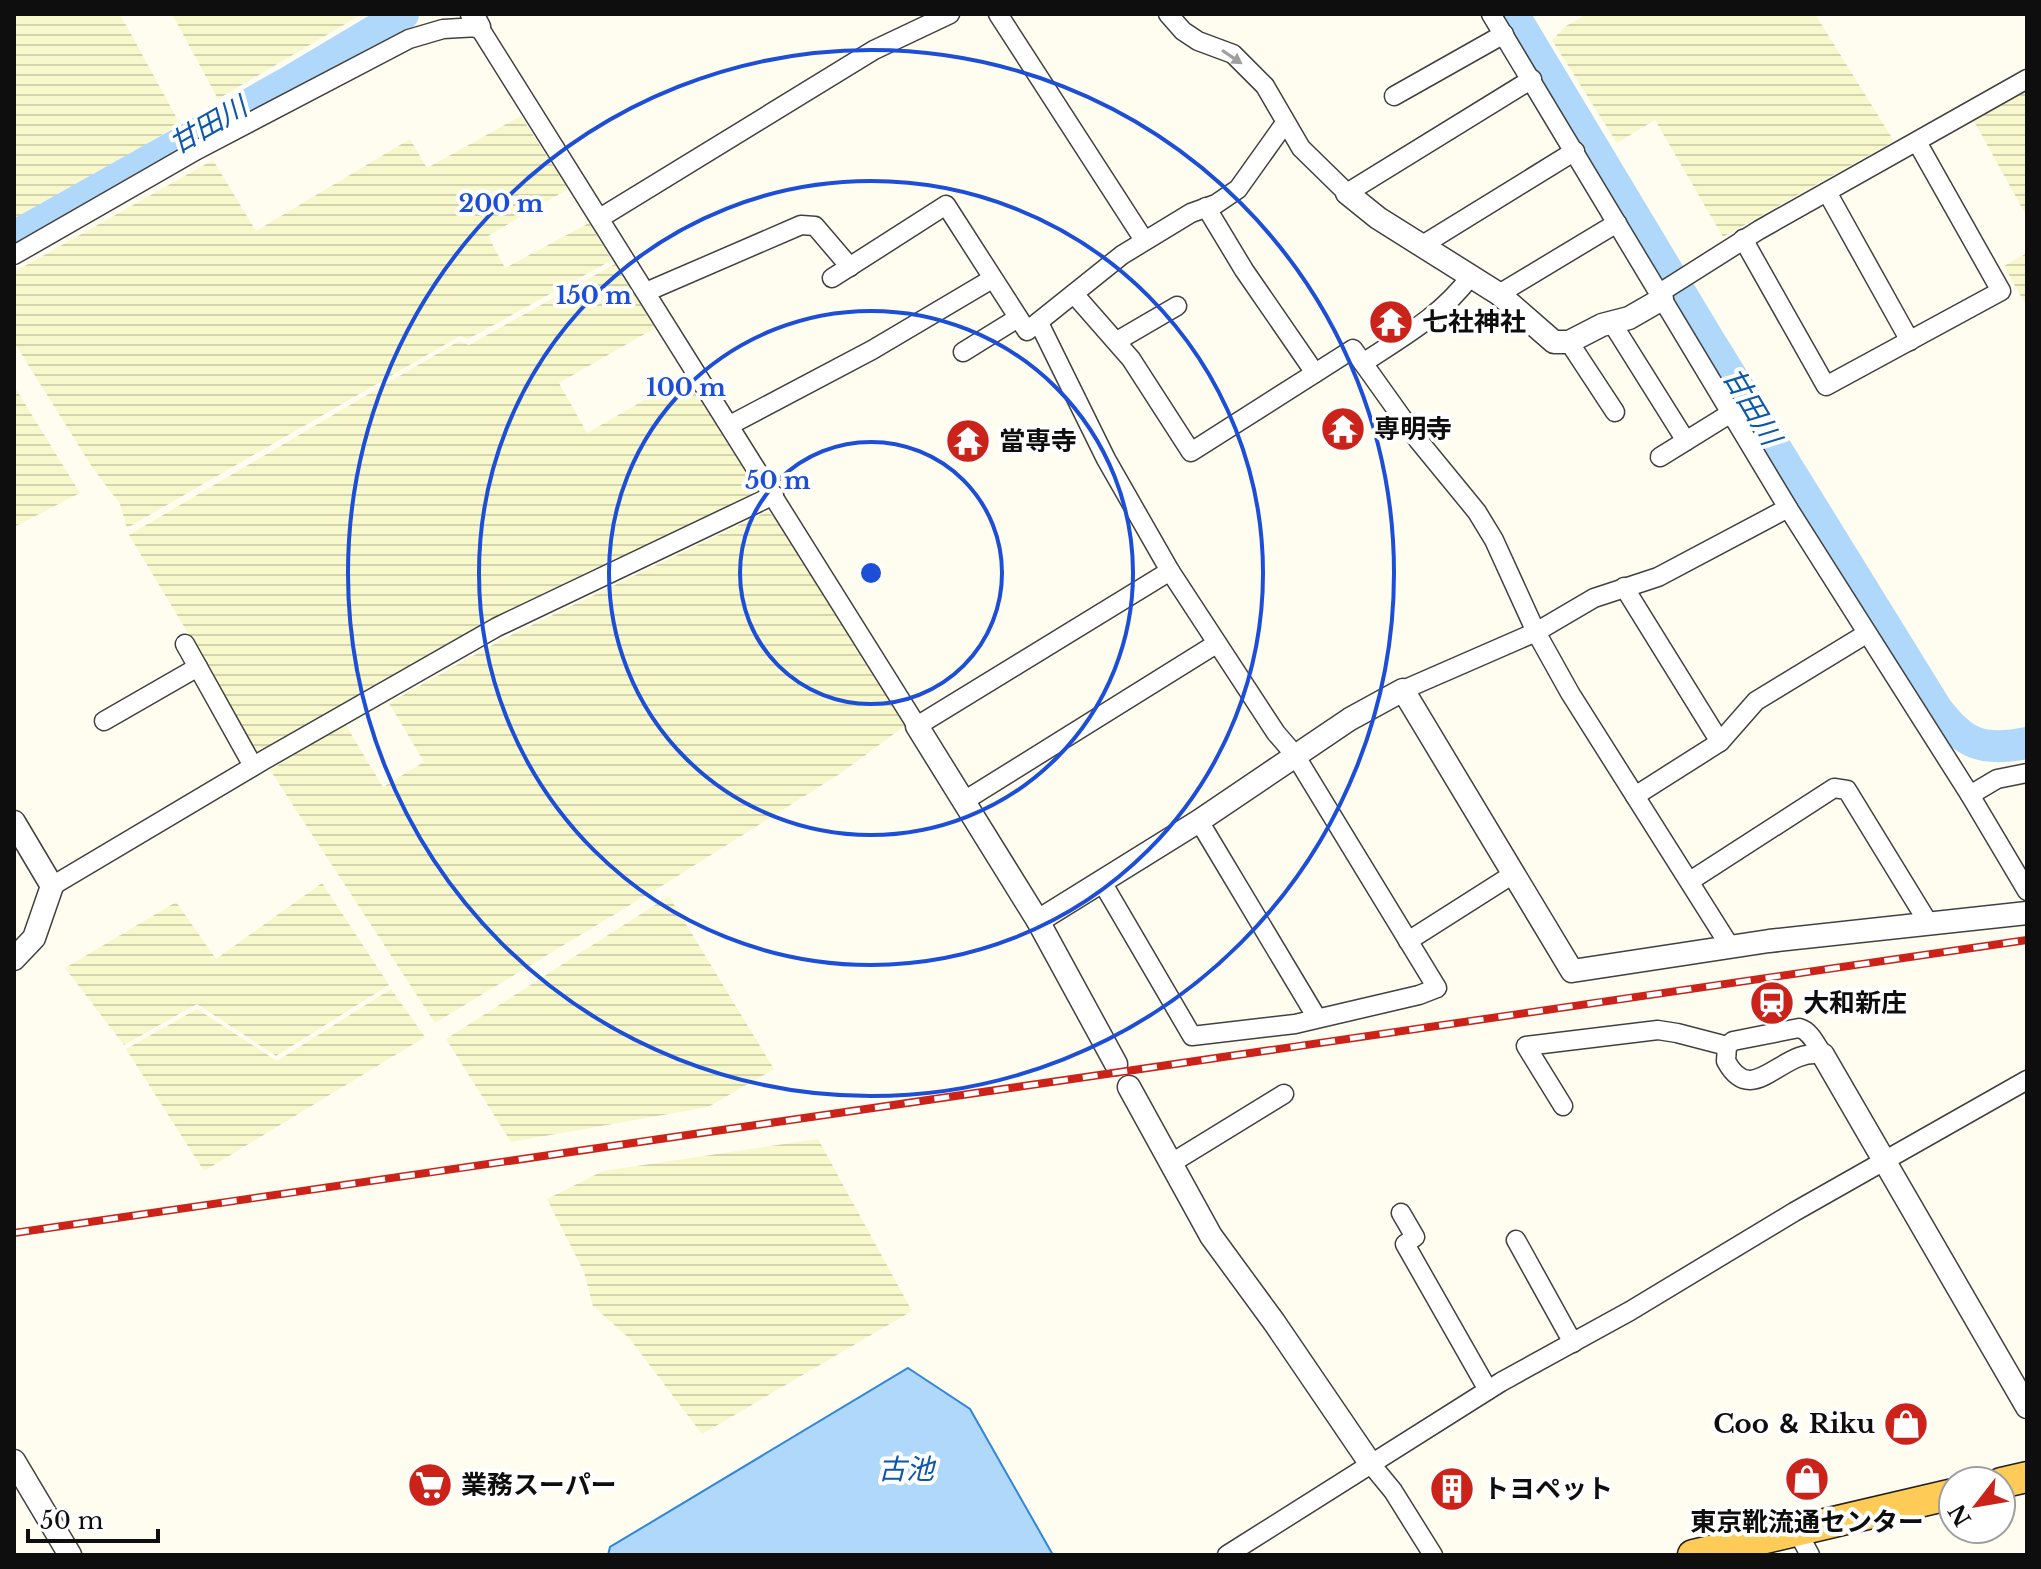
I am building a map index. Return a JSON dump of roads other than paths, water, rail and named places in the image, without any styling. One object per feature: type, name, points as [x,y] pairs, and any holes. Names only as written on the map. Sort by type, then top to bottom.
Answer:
[{"type":"highway","points":[[1693,1555],[1804,1543],[1937,1499]]},
{"type":"street","points":[[600,218],[874,50],[950,14]]},
{"type":"street","points":[[998,14],[1144,240]]},
{"type":"street","points":[[1168,14],[1183,31],[1198,41],[1233,54],[1265,86],[1301,148],[1347,193],[1378,218],[1499,294],[1554,342],[1569,342],[1592,330],[1629,318],[1743,239],[2027,79]]},
{"type":"street","points":[[1491,14],[1788,508],[1970,795],[2027,891]]},
{"type":"street","points":[[14,255],[197,150],[409,39],[475,20],[1038,921],[1116,1064]]},
{"type":"street","points":[[1394,96],[1504,34]]},
{"type":"street","points":[[1347,193],[1532,79]]},
{"type":"street","points":[[832,278],[946,205],[1027,331],[1144,240],[1238,189],[1285,123]]},
{"type":"street","points":[[1743,239],[1826,386],[2001,291],[1917,142]]},
{"type":"street","points":[[1421,246],[1575,151]]},
{"type":"street","points":[[1827,192],[1910,341]]},
{"type":"street","points":[[1206,207],[1244,270],[1315,373]]},
{"type":"street","points":[[1499,294],[1617,223]]},
{"type":"street","points":[[646,292],[801,225],[815,226],[850,267]]},
{"type":"street","points":[[1363,363],[1432,318],[1457,295],[1470,277]]},
{"type":"street","points":[[730,425],[872,350],[992,279]]},
{"type":"street","points":[[1074,294],[1117,341],[1191,452],[1353,349],[1418,440],[1477,512],[1494,540],[1536,632],[1731,948]]},
{"type":"street","points":[[1117,341],[1177,306]]},
{"type":"street","points":[[963,352],[1018,318]]},
{"type":"street","points":[[1039,323],[1106,459],[1170,571],[1276,733],[1295,755],[1437,988],[1295,1024],[1192,1036],[1102,882]]},
{"type":"street","points":[[1612,323],[1686,441]]},
{"type":"street","points":[[1569,342],[1615,412]]},
{"type":"street","points":[[1660,457],[1731,413]]},
{"type":"street","points":[[14,959],[34,938],[52,886],[253,766],[497,627],[774,495]]},
{"type":"street","points":[[1038,921],[1199,821],[1295,755],[1403,690],[1536,632],[1594,598],[1679,567],[1788,508]]},
{"type":"street","points":[[917,726],[1170,571]]},
{"type":"street","points":[[1624,587],[1720,742]]},
{"type":"street","points":[[1635,796],[1720,742],[1756,701],[1866,634]]},
{"type":"street","points":[[185,644],[253,766]]},
{"type":"street","points":[[964,801],[1216,644]]},
{"type":"street","points":[[104,721],[198,667]]},
{"type":"street","points":[[1403,690],[1572,971],[1731,948],[2027,913]]},
{"type":"street","points":[[1970,795],[1997,779],[2027,773]]},
{"type":"street","points":[[1690,881],[1834,788],[1847,790],[1929,924]]},
{"type":"street","points":[[1199,821],[1317,1018]]},
{"type":"street","points":[[14,822],[52,886]]},
{"type":"street","points":[[1408,941],[1515,873]]},
{"type":"street","points":[[1563,1106],[1526,1046],[1658,1030],[1727,1046],[1741,1037],[1806,1029],[2027,1407]]},
{"type":"street","points":[[1727,1046],[1726,1061],[1739,1080],[1747,1082],[1799,1055],[1823,1055]]},
{"type":"street","points":[[1227,1555],[1488,1390],[2027,1080]]},
{"type":"street","points":[[1129,1087],[1211,1236],[1370,1463],[1393,1491],[1433,1555]]},
{"type":"street","points":[[1170,1164],[1284,1094]]},
{"type":"street","points":[[1401,1213],[1415,1237],[1405,1244],[1488,1390]]},
{"type":"street","points":[[1516,1240],[1573,1343]]},
{"type":"street","points":[[14,1461],[70,1555]]},
{"type":"water","name":"古池","points":[[908,1368],[970,1409],[1053,1555],[608,1555],[610,1547]]},
{"type":"waterway","name":"甘田川","points":[[14,237],[403,14]]},
{"type":"waterway","name":"甘田川","points":[[1513,14],[1707,337],[1936,708],[1955,730],[1975,742],[1998,746],[2027,743]]},
{"type":"railway","points":[[14,1233],[2027,940]]},
{"type":"place","name":"七社神社","points":[[1391,322]]},
{"type":"place","name":"専明寺","points":[[1343,429]]},
{"type":"place","name":"當専寺","points":[[968,441]]},
{"type":"place","name":"大和新庄","points":[[1772,1003]]},
{"type":"place","name":"Coo ＆ Riku","points":[[1906,1424]]},
{"type":"place","name":"東京靴流通センター","points":[[1807,1479]]},
{"type":"place","name":"業務スーパー","points":[[430,1485]]},
{"type":"place","name":"トヨペット","points":[[1452,1489]]}]
